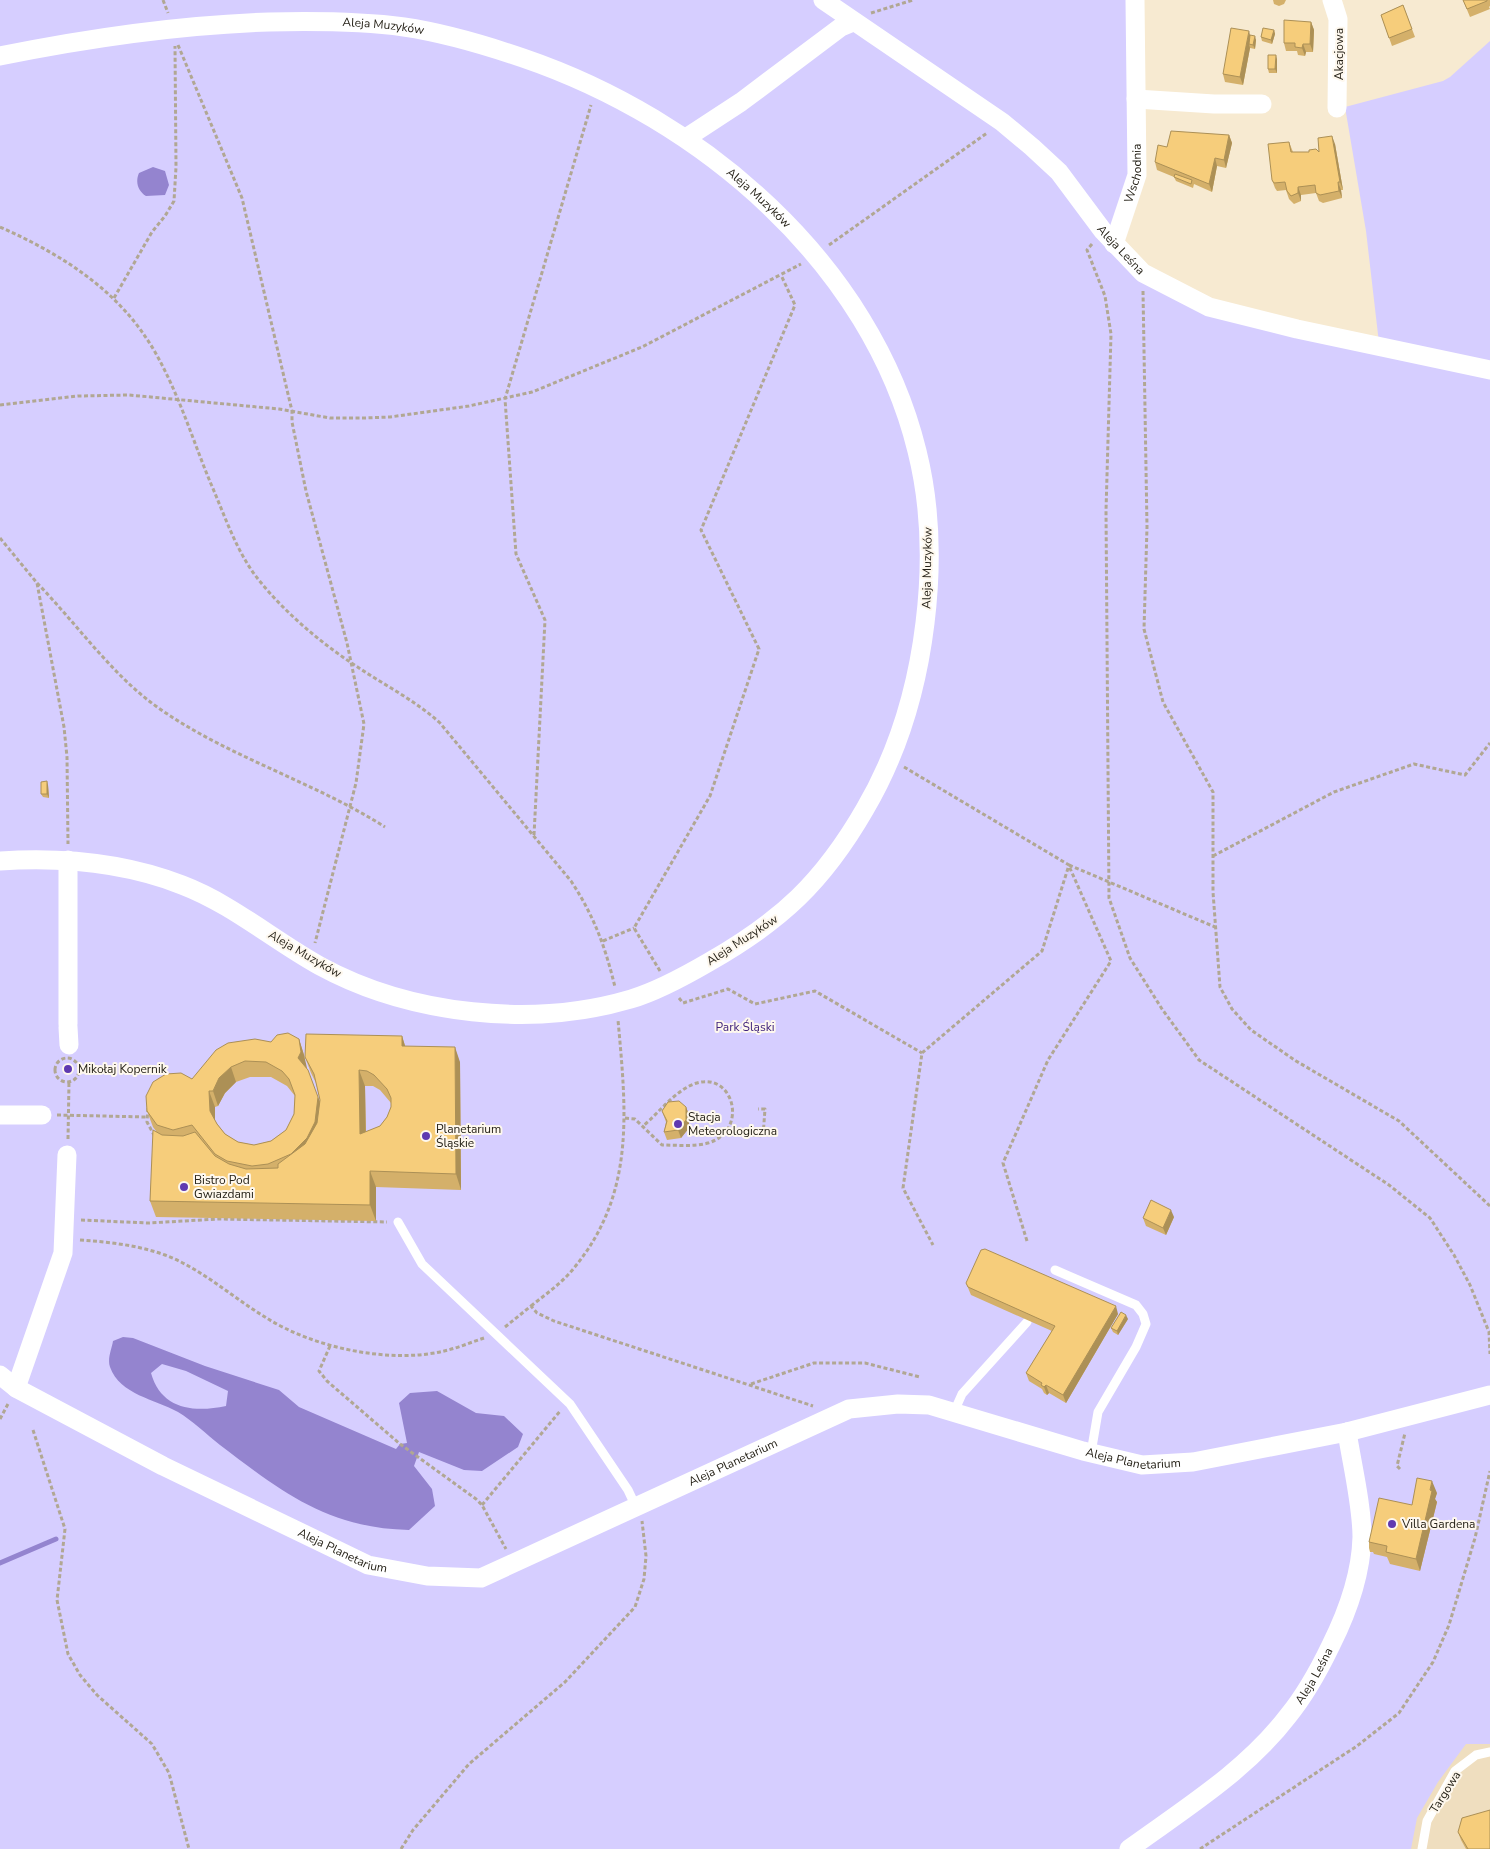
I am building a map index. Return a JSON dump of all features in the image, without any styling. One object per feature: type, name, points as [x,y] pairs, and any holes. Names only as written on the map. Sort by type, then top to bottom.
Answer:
[{"type":"street","name":"Aleja Leśna","points":[[822,0],[1002,122],[1032,147],[1059,172],[1108,238],[1143,273],[1208,307],[1297,329],[1490,370]]},
{"type":"street","name":"Wschodnia","points":[[1108,238],[1137,175],[1135,0]]},
{"type":"street","name":"Akacjowa","points":[[1332,0],[1339,26],[1337,108]]},
{"type":"street","name":"Aleja Muzyków","points":[[0,56],[104,37],[193,26],[295,21],[402,27],[467,40],[530,60],[596,87],[686,138],[731,172],[756,194],[815,255],[854,308],[884,360],[910,426],[921,468],[928,525],[929,586],[913,692],[906,718],[890,759],[855,826],[825,868],[803,896],[762,930],[698,969],[633,999],[541,1013],[485,1014],[426,1004],[383,992],[328,970],[216,900],[185,886],[122,867],[68,860],[0,861]]},
{"type":"street","points":[[686,138],[741,102],[841,27],[853,22]]},
{"type":"street","points":[[1136,99],[1214,104],[1262,104]]},
{"type":"street","points":[[68,860],[68,1032]]},
{"type":"street","points":[[0,1115],[42,1115]]},
{"type":"street","points":[[16,1388],[63,1253],[67,1155]]},
{"type":"street","name":"Aleja Planetarium","points":[[0,1375],[16,1388],[163,1466],[368,1565],[426,1576],[481,1578],[827,1417],[849,1409],[898,1404],[929,1405],[1091,1453],[1142,1465],[1193,1462],[1347,1432],[1406,1415],[1486,1396]]},
{"type":"street","name":"Aleja Leśna","points":[[1129,1849],[1205,1794],[1247,1759],[1289,1716],[1318,1670],[1342,1621],[1356,1584],[1360,1560],[1362,1535],[1347,1432]]},
{"type":"lane","points":[[398,1222],[422,1264],[570,1404],[628,1490],[636,1507]]},
{"type":"lane","points":[[1055,1270],[1136,1306],[1143,1314],[1146,1324],[1136,1347],[1098,1412],[1091,1453]]},
{"type":"lane","points":[[954,1412],[962,1394],[1026,1322]]},
{"type":"lane","name":"Targowa","points":[[1422,1849],[1427,1820],[1455,1771],[1476,1755],[1490,1752]]},
{"type":"path","points":[[853,22],[870,13],[913,0]]},
{"type":"path","points":[[114,298],[152,232],[174,201],[176,167],[176,39],[242,198],[292,411],[292,422],[306,491],[364,724],[362,756],[310,960]]},
{"type":"path","points":[[534,836],[545,620],[516,554],[506,399],[596,87]]},
{"type":"path","points":[[0,405],[104,394],[292,411],[330,418],[390,417],[506,399],[532,392],[642,347],[781,275],[815,255],[1002,122]]},
{"type":"path","points":[[0,227],[72,264],[114,298],[143,332],[160,361],[178,400],[227,521],[249,566],[275,598],[313,634],[350,662],[421,707],[440,724],[571,881],[584,902],[603,941],[618,1002],[625,1118],[620,1175],[613,1198],[601,1225],[574,1269],[502,1329],[493,1333],[448,1350],[423,1354],[373,1353],[330,1346],[267,1318],[196,1270],[167,1256],[122,1243],[64,1238]]},
{"type":"path","points":[[1108,238],[1087,250],[1105,296],[1111,334],[1106,511],[1109,884],[1110,898],[1130,958],[1162,1009],[1199,1060],[1388,1185],[1430,1218],[1454,1255],[1470,1285],[1489,1332],[1490,1354]]},
{"type":"path","points":[[1143,273],[1147,527],[1144,629],[1163,702],[1213,792],[1213,856],[1220,987],[1232,1009],[1251,1030],[1296,1061],[1399,1122],[1490,1206]]},
{"type":"path","points":[[603,941],[634,928],[710,796],[759,649],[701,530],[795,305],[781,275]]},
{"type":"path","points":[[0,538],[37,583],[131,686],[154,705],[200,735],[350,805],[385,827]]},
{"type":"path","points":[[37,583],[64,727],[67,757],[68,860]]},
{"type":"path","points":[[1213,856],[1334,792],[1414,764],[1466,774],[1490,743]]},
{"type":"path","points":[[890,759],[1069,865],[1109,884],[1216,927]]},
{"type":"path","points":[[933,1245],[902,1188],[922,1053],[1042,951],[1069,865]]},
{"type":"path","points":[[1027,1241],[1003,1163],[1048,1060],[1110,962],[1069,865]]},
{"type":"path","points":[[634,928],[668,984],[683,1003],[728,989],[755,1004],[815,991],[922,1053]]},
{"type":"path","points":[[61,1060],[72,1060],[78,1066],[77,1077],[69,1082],[60,1081],[56,1075],[56,1066],[61,1060]]},
{"type":"path","points":[[67,1155],[69,1082]]},
{"type":"path","points":[[625,1118],[635,1119],[662,1146],[709,1143],[724,1132],[732,1123],[734,1110],[730,1098],[718,1086],[704,1082],[684,1089],[643,1126]]},
{"type":"path","points":[[149,1105],[147,1117],[150,1131],[161,1143]]},
{"type":"path","points":[[724,1132],[763,1136],[765,1109],[758,1110]]},
{"type":"path","points":[[42,1115],[147,1117]]},
{"type":"path","points":[[65,1219],[148,1223],[218,1219],[398,1222]]},
{"type":"path","points":[[531,1306],[537,1313],[554,1321],[818,1407],[827,1417]]},
{"type":"path","points":[[330,1346],[318,1371],[400,1444],[482,1506],[514,1563]]},
{"type":"path","points":[[751,1384],[814,1362],[865,1363],[920,1377]]},
{"type":"path","points":[[482,1506],[562,1409],[570,1404]]},
{"type":"path","points":[[1400,1469],[1397,1466],[1403,1446],[1406,1415]]},
{"type":"path","points":[[33,1430],[65,1529],[57,1600],[68,1654],[80,1675],[96,1695],[119,1712],[152,1744],[169,1773],[189,1849]]},
{"type":"path","points":[[1200,1849],[1357,1746],[1399,1713],[1433,1662],[1449,1625],[1472,1546],[1490,1471]]},
{"type":"path","points":[[401,1849],[413,1830],[470,1764],[565,1682],[635,1607],[644,1579],[646,1556],[644,1526],[636,1507]]},
{"type":"shaded area","points":[[153,167],[165,171],[169,185],[165,195],[146,196],[139,189],[137,180],[139,173]]},
{"type":"shaded area","points":[[123,1337],[133,1338],[205,1366],[279,1390],[299,1407],[396,1449],[400,1444],[407,1443],[399,1403],[410,1393],[437,1391],[476,1413],[504,1416],[523,1434],[518,1447],[482,1471],[464,1470],[419,1452],[414,1466],[432,1489],[435,1506],[409,1530],[380,1528],[330,1515],[285,1492],[178,1412],[130,1390],[115,1376],[110,1367],[109,1357],[113,1341]],"holes":[[[162,1364],[186,1371],[228,1391],[226,1406],[202,1409],[180,1406],[162,1394],[151,1373]]]},
{"type":"shaded area","points":[[1490,1710],[1490,1849],[1386,1849]]},
{"type":"green space","name":"Park Śląski","points":[[0,0],[1128,0],[1132,172],[1107,240],[1213,309],[1379,343],[1366,231],[1345,107],[1443,81],[1490,41],[1490,1744],[1466,1744],[1438,1782],[1417,1818],[1411,1849],[0,1849]]},
{"type":"building","points":[[1463,0],[1487,0],[1487,1],[1467,9]]},
{"type":"building","points":[[1403,5],[1412,29],[1389,38],[1381,15]]},
{"type":"building","points":[[1284,20],[1311,22],[1310,44],[1303,44],[1302,48],[1295,47],[1295,43],[1284,43]]},
{"type":"building","points":[[1231,28],[1249,31],[1240,77],[1223,74]]},
{"type":"building","points":[[1263,28],[1274,30],[1271,40],[1261,37]]},
{"type":"building","points":[[1250,35],[1255,36],[1253,45],[1249,44]]},
{"type":"building","points":[[1268,55],[1276,55],[1275,69],[1268,69]]},
{"type":"building","points":[[1171,131],[1229,135],[1224,160],[1215,158],[1209,184],[1155,162],[1158,145],[1167,147]]},
{"type":"building","points":[[1332,136],[1340,182],[1338,182],[1339,191],[1320,195],[1316,193],[1315,185],[1298,187],[1298,193],[1291,196],[1287,191],[1285,182],[1274,183],[1272,180],[1268,144],[1289,142],[1291,152],[1309,152],[1309,150],[1316,149],[1319,152],[1318,138]]},
{"type":"building","points":[[1175,174],[1192,180],[1191,184],[1174,177]]},
{"type":"building","points":[[47,781],[47,794],[41,794],[41,782]]},
{"type":"building","points":[[288,1033],[299,1039],[301,1052],[298,1058],[308,1070],[318,1097],[315,1122],[307,1138],[291,1154],[268,1164],[252,1166],[227,1161],[215,1154],[192,1125],[173,1130],[157,1125],[147,1111],[146,1096],[153,1082],[166,1074],[181,1073],[192,1079],[216,1050],[228,1043],[255,1039],[271,1042],[277,1035]],"holes":[[[245,1061],[266,1062],[282,1071],[289,1079],[295,1095],[294,1114],[286,1130],[271,1141],[254,1145],[238,1142],[225,1134],[217,1124],[210,1111],[209,1091],[213,1091],[219,1078],[231,1067]]]},
{"type":"building","name":"Planetarium Śląskie","points":[[306,1034],[402,1036],[402,1046],[455,1047],[456,1174],[370,1171],[370,1205],[150,1201],[153,1130],[162,1135],[183,1136],[195,1132],[215,1156],[229,1164],[246,1169],[278,1168],[278,1164],[305,1144],[317,1123],[320,1100],[314,1074],[305,1057]],"holes":[[[359,1070],[367,1071],[374,1075],[387,1089],[391,1098],[391,1107],[387,1117],[380,1126],[360,1134]]]},
{"type":"building","name":"Stacja Meteorologiczna","points":[[679,1101],[686,1107],[686,1120],[678,1130],[664,1132],[667,1121],[662,1111],[668,1102]]},
{"type":"building","points":[[1151,1200],[1171,1210],[1163,1228],[1143,1218]]},
{"type":"building","points":[[985,1249],[1116,1306],[1063,1395],[1046,1385],[1044,1387],[1041,1385],[1042,1383],[1026,1373],[1055,1326],[968,1287],[966,1283],[981,1250]]},
{"type":"building","points":[[1121,1312],[1126,1315],[1117,1331],[1111,1328]]},
{"type":"building","points":[[1417,1478],[1432,1481],[1430,1490],[1432,1491],[1416,1559],[1386,1552],[1387,1546],[1369,1542],[1379,1498],[1412,1505]]},
{"type":"building","points":[[1490,1810],[1490,1849],[1468,1849],[1458,1832],[1462,1818]]},
{"type":"waterway","points":[[0,1563],[56,1539]]},
{"type":"place","name":"Mikołaj Kopernik","points":[[68,1069]]},
{"type":"place","name":"Stacja Meteorologiczna","points":[[678,1124]]},
{"type":"place","name":"Planetarium Śląskie","points":[[426,1136]]},
{"type":"place","name":"Bistro Pod Gwiazdami","points":[[184,1187]]},
{"type":"place","name":"Villa Gardena","points":[[1392,1524]]}]
